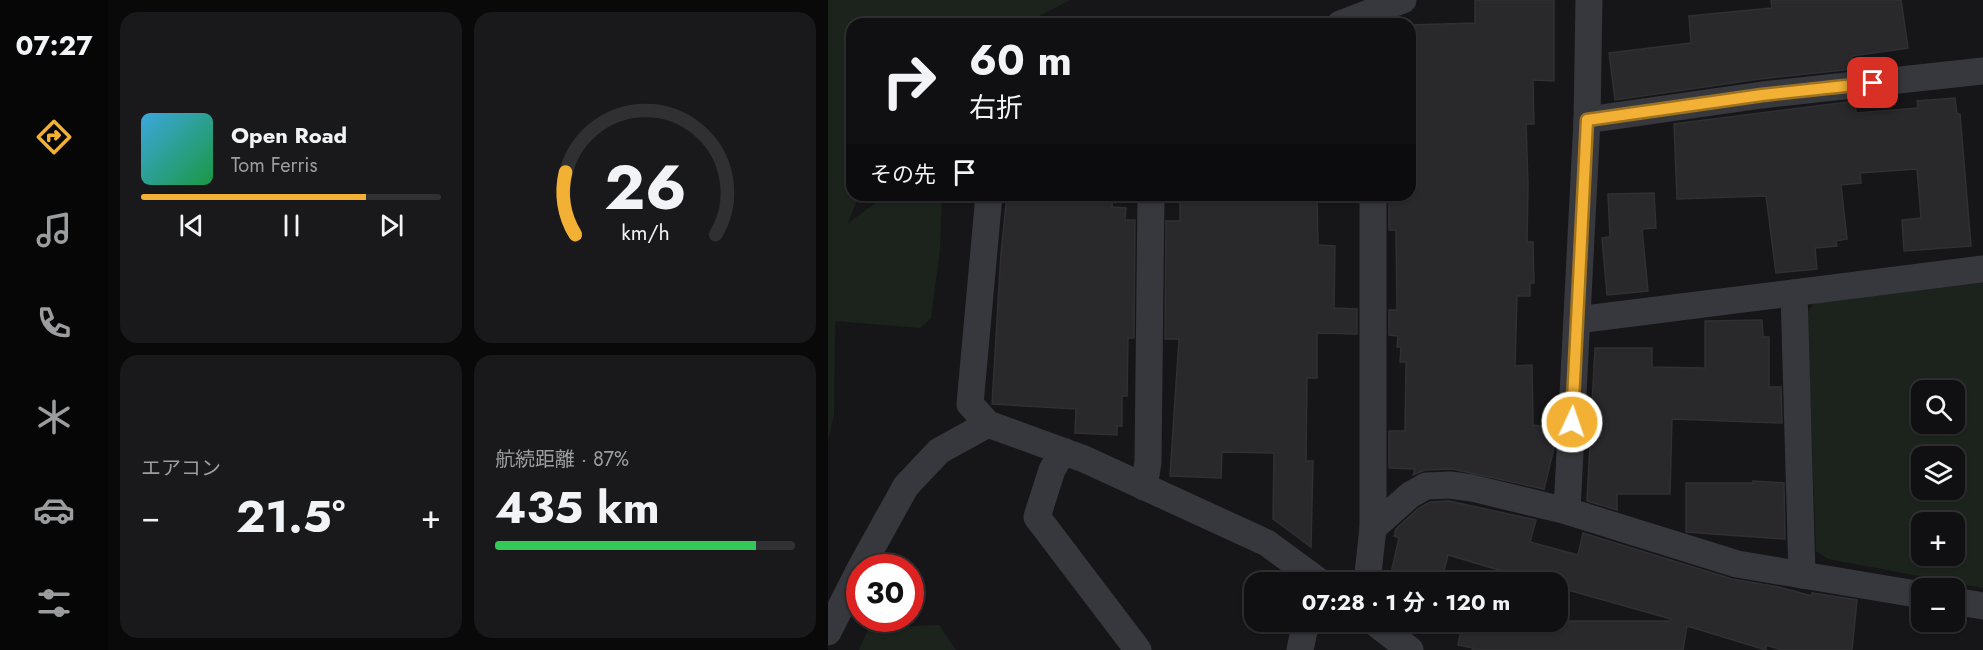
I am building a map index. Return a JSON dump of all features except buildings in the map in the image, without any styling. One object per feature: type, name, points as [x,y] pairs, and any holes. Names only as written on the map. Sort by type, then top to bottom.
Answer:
[{"type":"street","points":[[1370,18],[1403,0]]},
{"type":"street","points":[[1567,511],[1587,120],[1589,0]]},
{"type":"street","points":[[1587,120],[1762,95],[1983,71]]},
{"type":"street","points":[[988,201],[970,404],[988,424],[1063,451],[1268,543],[1307,572]]},
{"type":"street","points":[[1144,487],[1148,462],[1152,201]]},
{"type":"street","points":[[1368,572],[1373,528],[1373,201]]},
{"type":"street","points":[[1577,320],[1983,269]]},
{"type":"street","points":[[1794,293],[1802,575]]},
{"type":"street","points":[[868,554],[906,486],[939,451],[988,424]]},
{"type":"street","points":[[1063,451],[1052,470],[1038,517],[1138,650]]},
{"type":"street","points":[[1373,528],[1410,495],[1426,486],[1450,485],[1472,488],[1567,511],[1737,564],[1911,593]]},
{"type":"street","points":[[828,632],[846,596]]},
{"type":"street","points":[[1965,603],[1983,606]]},
{"type":"street","points":[[1300,650],[1304,632]]},
{"type":"street","points":[[1387,632],[1410,650]]},
{"type":"shaded area","points":[[828,0],[1070,0],[1036,18],[846,18],[846,201],[857,201],[848,223],[879,201],[942,201],[940,249],[931,318],[920,328],[835,321],[834,415],[828,441]]},
{"type":"shaded area","points":[[1983,283],[1983,588],[1965,585],[1965,578],[1930,578],[1828,559],[1816,551],[1807,313],[1815,302]]},
{"type":"shaded area","points":[[939,625],[956,650],[859,650],[867,632],[924,632],[924,626]]},
{"type":"route","points":[[1572,422],[1587,120],[1762,95],[1873,83]]}]
